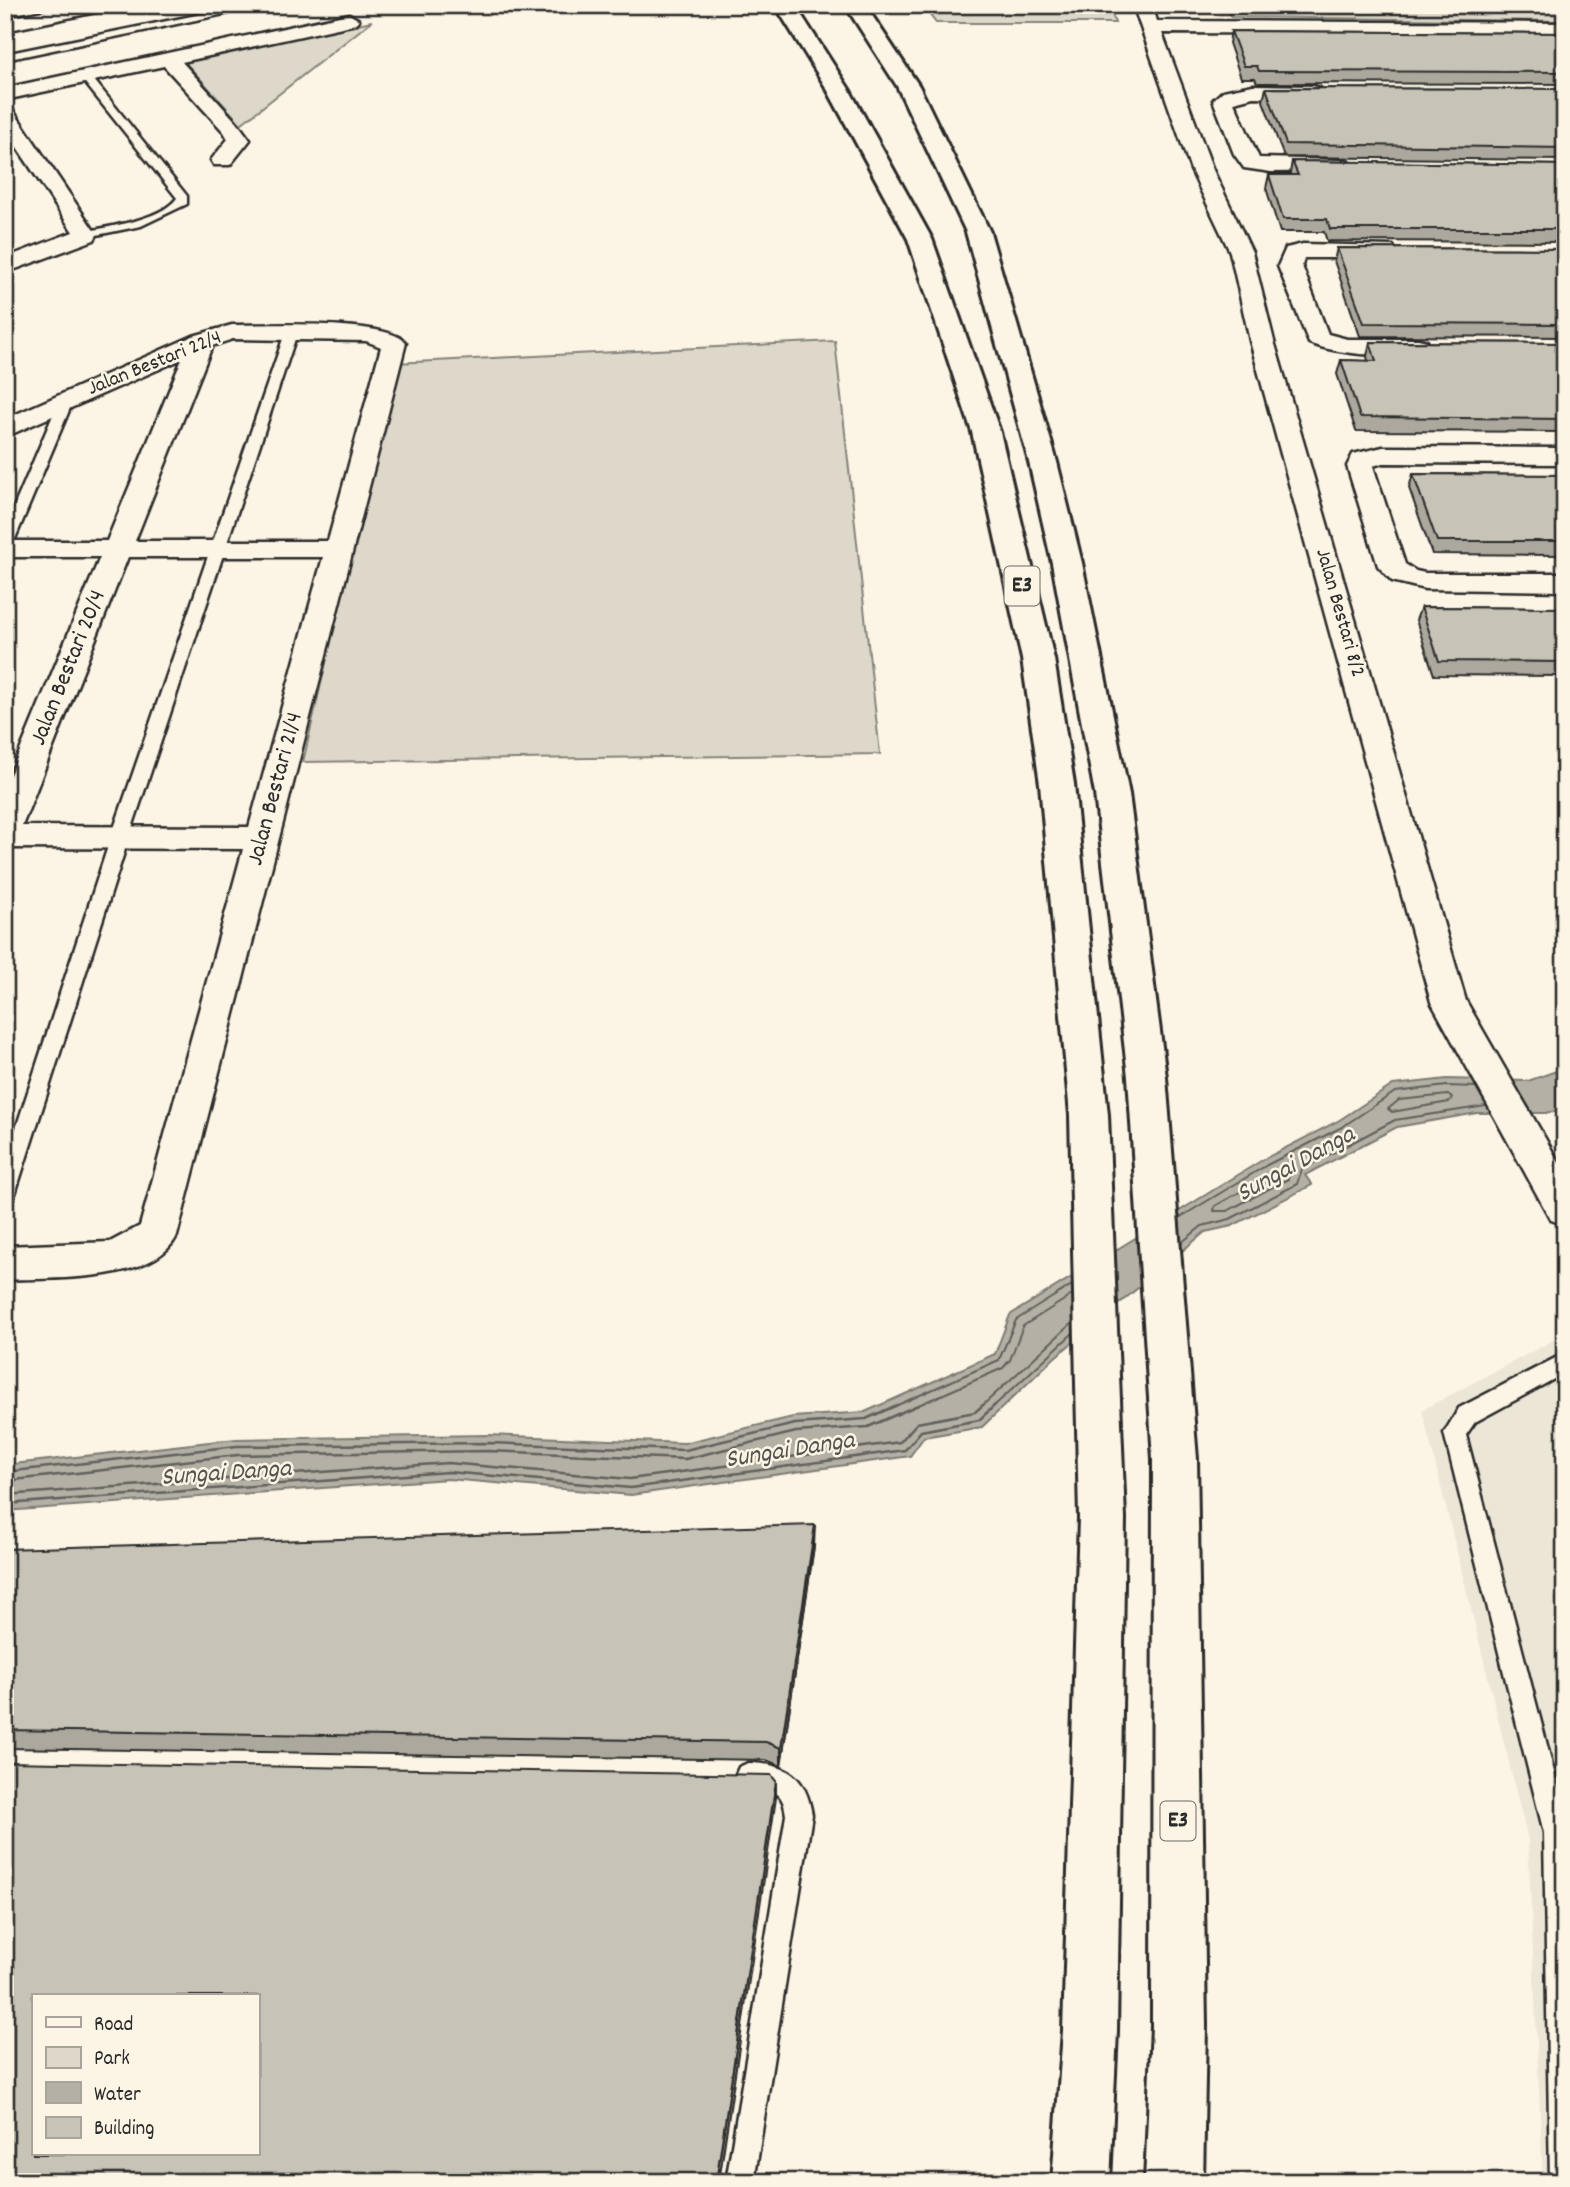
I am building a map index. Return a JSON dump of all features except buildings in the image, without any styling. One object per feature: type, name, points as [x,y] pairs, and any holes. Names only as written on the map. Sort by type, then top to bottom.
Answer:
[{"type":"highway","name":"E3","points":[[785,5],[838,89],[920,239],[986,432],[1038,659],[1069,893],[1089,1115],[1102,1518],[1090,2031],[1081,2182]]},
{"type":"highway","name":"E3","points":[[855,5],[908,86],[978,232],[1043,462],[1067,563],[1112,794],[1147,1077],[1175,1459],[1179,2026],[1174,2182]]},
{"type":"street","points":[[5,25],[101,5]]},
{"type":"street","points":[[1146,16],[1565,29]]},
{"type":"street","name":"Jalan Bestari 8/2","points":[[1146,16],[1202,170],[1241,253],[1266,354],[1449,1002],[1565,1209]]},
{"type":"street","points":[[5,94],[349,20]]},
{"type":"street","points":[[169,59],[232,129],[239,141],[222,160]]},
{"type":"street","points":[[1330,92],[1247,92],[1227,96],[1223,100],[1245,154],[1252,163],[1271,166],[1355,167]]},
{"type":"street","points":[[5,113],[13,138],[86,235],[6,264]]},
{"type":"street","points":[[1413,251],[1317,250],[1294,253],[1290,266],[1318,338],[1347,346],[1442,346]]},
{"type":"street","name":"Jalan Bestari 22/4","points":[[5,429],[202,341],[232,332],[369,334],[394,343]]},
{"type":"street","name":"Jalan Bestari 20/4","points":[[5,827],[202,341]]},
{"type":"street","name":"Jalan Bestari 21/4","points":[[5,1263],[115,1258],[157,1236],[394,343]]},
{"type":"street","points":[[1565,456],[1383,455],[1362,460],[1360,466],[1392,566],[1398,574],[1424,581],[1565,582]]},
{"type":"street","points":[[5,547],[339,549]]},
{"type":"street","points":[[5,837],[262,838]]},
{"type":"lane","points":[[5,57],[262,5]]},
{"type":"lane","points":[[86,77],[181,191],[183,198],[183,202],[164,212],[113,231],[86,235]]},
{"type":"lane","points":[[5,1194],[120,837],[291,333]]},
{"type":"lane","points":[[5,547],[65,401]]},
{"type":"lane","points":[[1564,2182],[1558,1833],[1455,1433],[1468,1415],[1565,1362]]},
{"type":"lane","points":[[724,1775],[780,1779],[791,1788],[798,1800],[799,1815],[740,2182]]},
{"type":"shaded area","points":[[1565,1334],[1565,2182],[1543,2182],[1528,1840],[1422,1410]]},
{"type":"green space","points":[[922,5],[1109,5],[1115,23],[936,23]]},
{"type":"green space","points":[[1225,5],[1565,5],[1565,21],[1231,17]]},
{"type":"green space","points":[[372,21],[241,124],[183,60]]},
{"type":"green space","points":[[835,341],[880,754],[303,762],[395,363]]},
{"type":"water","name":"Sungai Danga","points":[[1565,1068],[1565,1109],[1546,1113],[1477,1113],[1397,1127],[1305,1175],[1312,1185],[1232,1226],[1205,1232],[1054,1358],[982,1427],[924,1437],[910,1456],[631,1495],[448,1479],[5,1511],[5,1465],[236,1439],[489,1435],[684,1443],[793,1417],[865,1412],[995,1354],[1010,1315],[1264,1159],[1338,1121],[1393,1085],[1447,1079],[1528,1081]]}]
